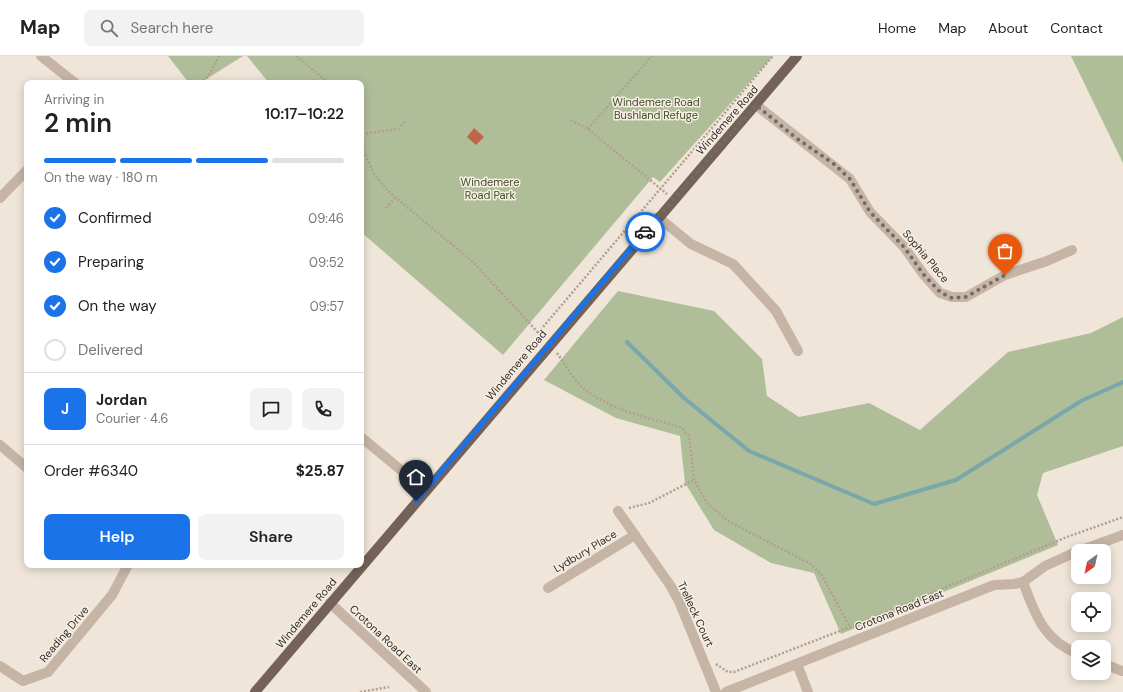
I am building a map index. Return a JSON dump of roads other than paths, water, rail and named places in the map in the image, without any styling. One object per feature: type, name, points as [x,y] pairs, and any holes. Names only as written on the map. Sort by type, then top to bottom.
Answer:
[{"type":"main road","name":"Windemere Road","points":[[364,563],[797,56]]},
{"type":"main road","name":"Windemere Road","points":[[255,692],[359,568]]},
{"type":"street","points":[[41,56],[71,80]]},
{"type":"street","name":"Sophia Place","points":[[756,105],[796,138],[834,164],[850,179],[870,212],[904,247],[924,275],[940,292],[952,298],[966,297],[1005,275],[1047,261],[1072,250]]},
{"type":"street","points":[[0,198],[24,173]]},
{"type":"street","points":[[658,217],[691,244],[733,264],[776,311],[798,351]]},
{"type":"street","points":[[364,439],[425,490]]},
{"type":"street","points":[[0,445],[24,465]]},
{"type":"street","name":"Trelleck Court","points":[[618,511],[679,601],[716,692]]},
{"type":"street","name":"Lydbury Place","points":[[548,588],[635,535]]},
{"type":"street","name":"Crotona Road East","points":[[1098,544],[1123,535]]},
{"type":"street","name":"Crotona Road East","points":[[726,692],[994,585],[1023,582],[1045,566],[1071,554]]},
{"type":"street","name":"Reading Drive","points":[[0,666],[23,681],[48,672],[112,595],[126,568]]},
{"type":"street","points":[[1023,582],[1037,617],[1045,631],[1058,643],[1071,650]]},
{"type":"street","name":"Crotona Road East","points":[[330,603],[426,692]]},
{"type":"street","points":[[797,664],[808,692]]},
{"type":"street","points":[[1111,667],[1122,671]]},
{"type":"waterway","points":[[627,342],[684,398],[749,451],[874,504],[956,480],[1081,401],[1123,382]]},
{"type":"park label","name":"Windemere Road Bushland Refuge","points":[[656,108]]},
{"type":"park label","name":"Windemere Road Park","points":[[490,188]]}]
